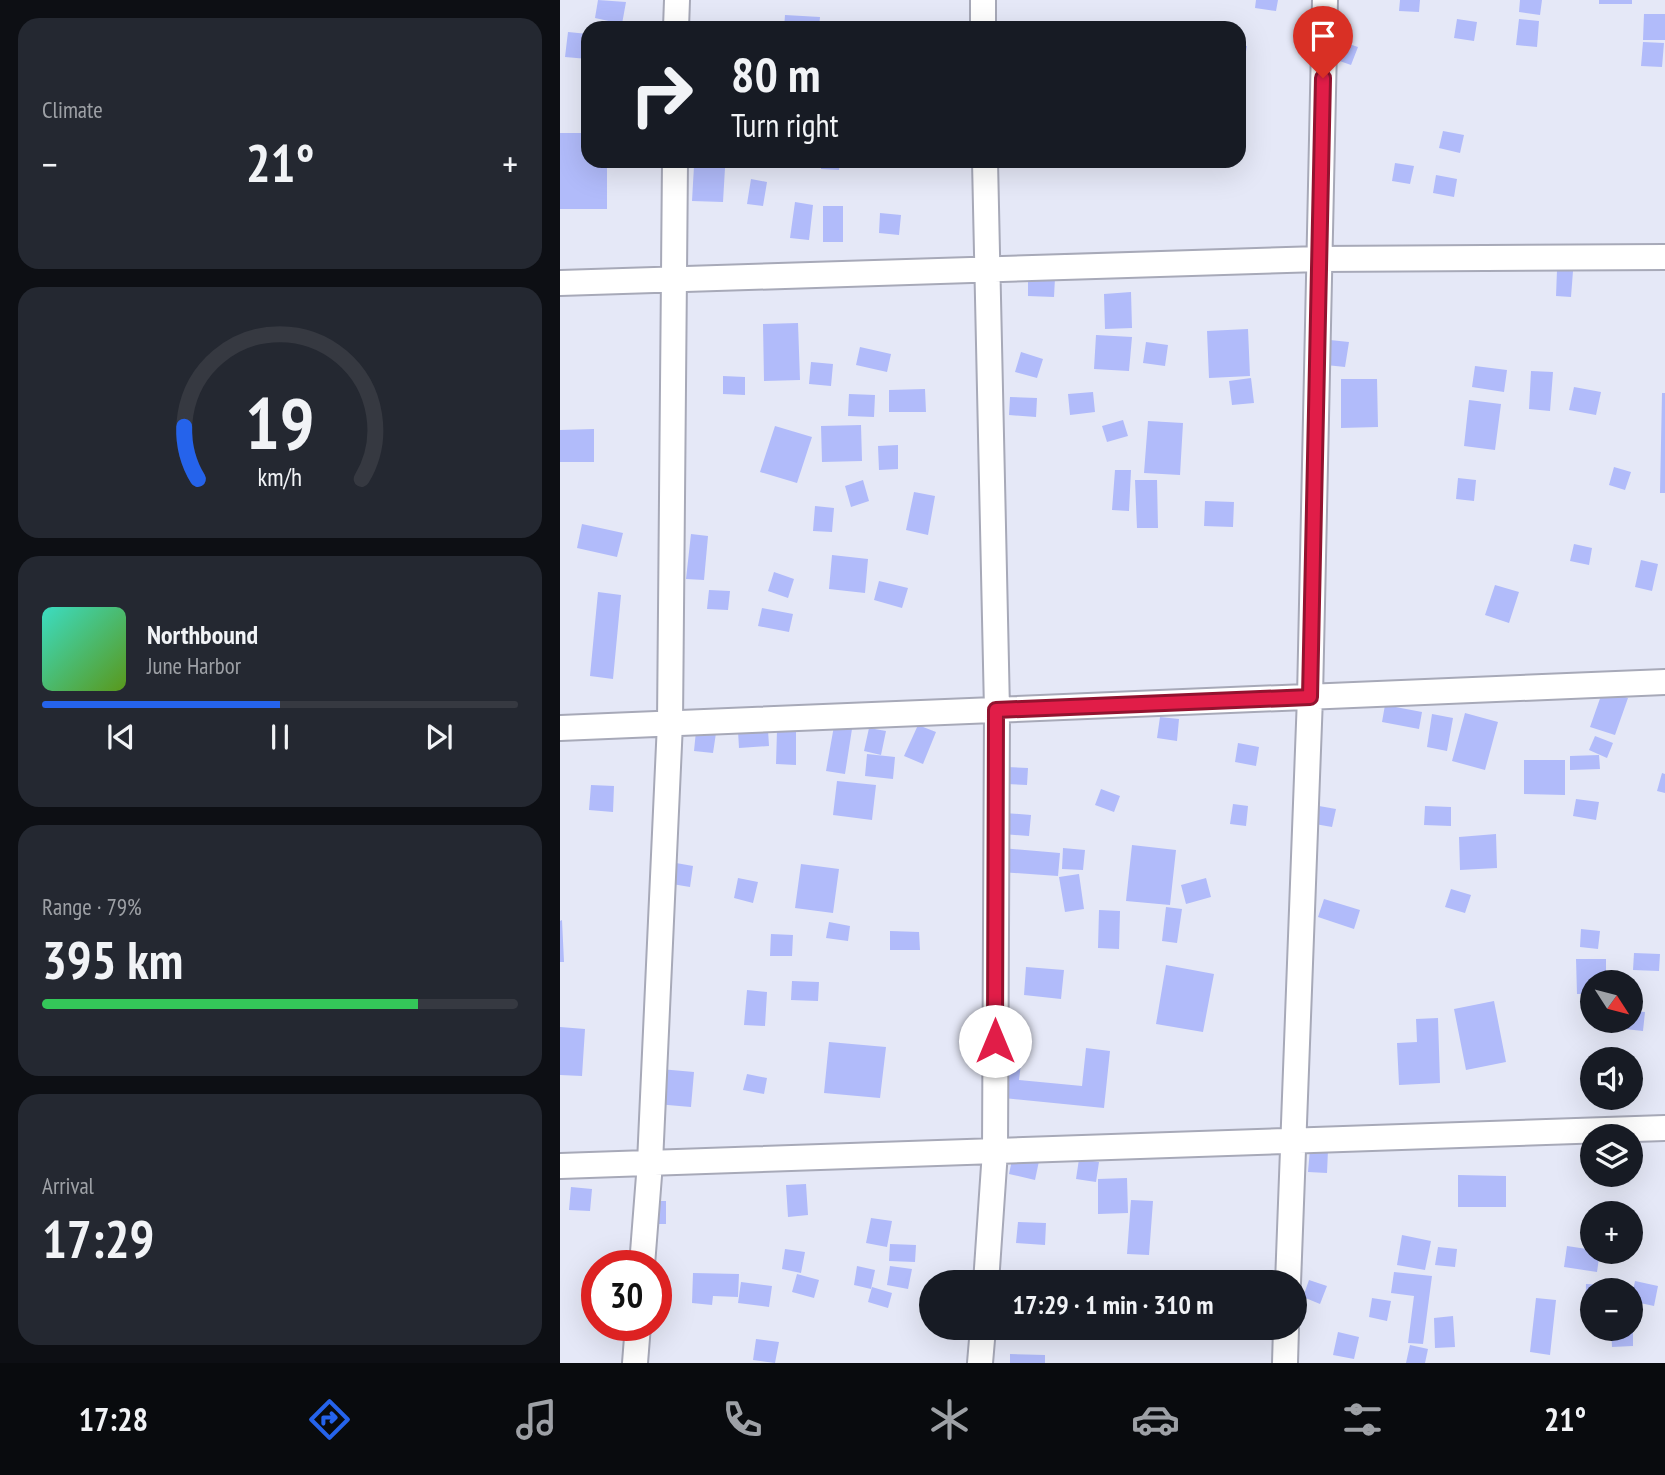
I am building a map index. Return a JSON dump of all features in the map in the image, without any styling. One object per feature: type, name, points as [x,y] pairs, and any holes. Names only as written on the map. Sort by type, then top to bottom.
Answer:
[{"type":"street","points":[[676,21],[677,0]]},
{"type":"street","points":[[983,0],[983,21]]},
{"type":"street","points":[[1288,1270],[1310,697],[1325,0]]},
{"type":"street","points":[[643,1250],[650,1163],[670,723],[675,168]]},
{"type":"street","points":[[985,168],[996,710],[995,1151],[987,1270]]},
{"type":"street","points":[[560,283],[1320,259],[1665,257]]},
{"type":"street","points":[[560,728],[1665,682]]},
{"type":"street","points":[[560,1166],[1665,1128]]},
{"type":"street","points":[[981,1363],[982,1340]]},
{"type":"street","points":[[1285,1363],[1286,1340]]},
{"type":"street","points":[[635,1363],[637,1341]]},
{"type":"building","points":[[598,0],[626,2],[623,21],[595,18]]},
{"type":"building","points":[[1256,0],[1278,0],[1276,11],[1255,8]]},
{"type":"building","points":[[1400,0],[1420,0],[1419,12],[1399,11]]},
{"type":"building","points":[[1520,0],[1542,0],[1540,15],[1519,12]]},
{"type":"building","points":[[1599,0],[1632,0],[1632,4],[1599,4]]},
{"type":"building","points":[[1644,14],[1665,14],[1665,40],[1643,40]]},
{"type":"building","points":[[785,15],[820,17],[820,21],[785,21]]},
{"type":"building","points":[[1457,19],[1477,22],[1474,41],[1454,38]]},
{"type":"building","points":[[1519,19],[1539,21],[1537,47],[1516,45]]},
{"type":"building","points":[[568,32],[581,33],[581,58],[565,57]]},
{"type":"building","points":[[1340,41],[1358,47],[1351,65],[1334,59]]},
{"type":"building","points":[[1643,42],[1664,43],[1662,67],[1641,66]]},
{"type":"building","points":[[1443,131],[1464,135],[1460,153],[1439,148]]},
{"type":"building","points":[[560,133],[581,133],[581,168],[607,168],[607,209],[560,209]]},
{"type":"building","points":[[1395,163],[1414,166],[1410,184],[1392,181]]},
{"type":"building","points":[[694,168],[725,168],[723,202],[692,201]]},
{"type":"building","points":[[1436,175],[1457,179],[1454,197],[1433,193]]},
{"type":"building","points":[[751,179],[767,182],[763,206],[747,204]]},
{"type":"building","points":[[795,202],[813,205],[809,240],[790,238]]},
{"type":"building","points":[[823,206],[843,206],[843,242],[823,242]]},
{"type":"building","points":[[880,213],[901,215],[899,235],[879,233]]},
{"type":"building","points":[[1557,270],[1573,271],[1571,297],[1556,296]]},
{"type":"building","points":[[1028,277],[1055,278],[1054,297],[1028,296]]},
{"type":"building","points":[[1131,292],[1132,328],[1105,329],[1104,294]]},
{"type":"building","points":[[798,323],[800,380],[764,381],[763,324]]},
{"type":"building","points":[[1248,329],[1250,376],[1209,378],[1207,331]]},
{"type":"building","points":[[1096,335],[1132,337],[1129,371],[1094,369]]},
{"type":"building","points":[[1330,340],[1349,342],[1345,367],[1326,365]]},
{"type":"building","points":[[1146,342],[1168,345],[1165,366],[1143,363]]},
{"type":"building","points":[[860,347],[891,354],[887,372],[856,365]]},
{"type":"building","points":[[1021,352],[1043,359],[1037,378],[1015,372]]},
{"type":"building","points":[[811,362],[833,364],[831,386],[809,384]]},
{"type":"building","points":[[1475,366],[1507,370],[1504,392],[1472,387]]},
{"type":"building","points":[[1531,371],[1553,372],[1550,411],[1529,409]]},
{"type":"building","points":[[723,376],[745,377],[745,395],[723,394]]},
{"type":"building","points":[[1251,378],[1254,403],[1232,405],[1229,381]]},
{"type":"building","points":[[1341,379],[1377,379],[1378,427],[1341,428]]},
{"type":"building","points":[[1574,387],[1601,392],[1596,415],[1569,410]]},
{"type":"building","points":[[925,389],[926,412],[889,412],[889,390]]},
{"type":"building","points":[[1093,392],[1095,412],[1070,415],[1068,394]]},
{"type":"building","points":[[1662,393],[1665,393],[1665,493],[1660,493]]},
{"type":"building","points":[[849,394],[875,395],[874,417],[848,416]]},
{"type":"building","points":[[1010,397],[1037,398],[1036,417],[1009,415]]},
{"type":"building","points":[[1469,400],[1501,404],[1495,450],[1464,446]]},
{"type":"building","points":[[1123,420],[1128,436],[1107,442],[1102,426]]},
{"type":"building","points":[[1148,421],[1183,423],[1180,475],[1144,473]]},
{"type":"building","points":[[861,425],[862,461],[822,462],[821,426]]},
{"type":"building","points":[[775,426],[812,437],[797,483],[760,472]]},
{"type":"building","points":[[594,429],[594,462],[560,462],[560,430]]},
{"type":"building","points":[[898,445],[898,469],[879,470],[878,446]]},
{"type":"building","points":[[1614,467],[1631,472],[1625,490],[1609,485]]},
{"type":"building","points":[[1115,470],[1131,470],[1129,511],[1112,510]]},
{"type":"building","points":[[1458,478],[1476,480],[1474,501],[1456,499]]},
{"type":"building","points":[[863,480],[869,501],[851,507],[845,486]]},
{"type":"building","points":[[1135,480],[1157,480],[1158,528],[1137,528]]},
{"type":"building","points":[[914,492],[935,496],[928,535],[906,530]]},
{"type":"building","points":[[1205,501],[1234,502],[1233,527],[1204,526]]},
{"type":"building","points":[[815,506],[834,508],[832,532],[813,531]]},
{"type":"building","points":[[582,524],[623,533],[617,557],[577,548]]},
{"type":"building","points":[[691,534],[708,536],[704,580],[686,579]]},
{"type":"building","points":[[1574,544],[1592,548],[1589,565],[1570,561]]},
{"type":"building","points":[[832,555],[868,559],[865,593],[829,589]]},
{"type":"building","points":[[1641,560],[1658,564],[1652,591],[1635,587]]},
{"type":"building","points":[[774,572],[794,579],[788,598],[768,591]]},
{"type":"building","points":[[879,581],[908,588],[902,608],[874,600]]},
{"type":"building","points":[[1495,585],[1519,592],[1509,623],[1485,615]]},
{"type":"building","points":[[709,590],[730,591],[728,610],[707,609]]},
{"type":"building","points":[[598,592],[621,595],[613,679],[590,676]]},
{"type":"building","points":[[762,608],[793,614],[789,632],[758,626]]},
{"type":"building","points":[[1603,690],[1628,698],[1615,735],[1590,727]]},
{"type":"building","points":[[1385,705],[1422,712],[1419,729],[1382,722]]},
{"type":"building","points":[[1465,713],[1498,722],[1485,770],[1452,761]]},
{"type":"building","points":[[1432,714],[1453,718],[1447,751],[1427,747]]},
{"type":"building","points":[[1160,717],[1179,719],[1177,741],[1157,738]]},
{"type":"building","points":[[918,725],[936,732],[923,764],[904,756]]},
{"type":"building","points":[[834,726],[852,729],[845,774],[826,771]]},
{"type":"building","points":[[869,728],[886,731],[881,755],[864,751]]},
{"type":"building","points":[[768,730],[769,746],[739,748],[738,731]]},
{"type":"building","points":[[777,730],[796,730],[796,765],[776,764]]},
{"type":"building","points":[[696,731],[716,733],[713,753],[694,751]]},
{"type":"building","points":[[1595,736],[1613,743],[1607,758],[1589,750]]},
{"type":"building","points":[[1238,743],[1259,747],[1256,766],[1235,762]]},
{"type":"building","points":[[867,754],[895,757],[893,779],[865,776]]},
{"type":"building","points":[[1599,755],[1600,769],[1570,770],[1570,756]]},
{"type":"building","points":[[1524,760],[1565,760],[1565,795],[1524,794]]},
{"type":"building","points":[[1007,767],[1028,768],[1027,785],[1006,784]]},
{"type":"building","points":[[1662,773],[1665,774],[1665,793],[1657,791]]},
{"type":"building","points":[[837,781],[876,785],[872,820],[833,815]]},
{"type":"building","points":[[591,785],[614,786],[613,812],[589,810]]},
{"type":"building","points":[[1101,789],[1120,796],[1114,812],[1095,805]]},
{"type":"building","points":[[1576,799],[1599,802],[1596,820],[1573,816]]},
{"type":"building","points":[[1233,804],[1248,806],[1246,826],[1230,824]]},
{"type":"building","points":[[1319,806],[1336,809],[1332,827],[1315,824]]},
{"type":"building","points":[[1425,806],[1451,807],[1451,826],[1424,825]]},
{"type":"building","points":[[1005,813],[1031,815],[1029,836],[1003,834]]},
{"type":"building","points":[[1496,834],[1497,868],[1460,870],[1459,837]]},
{"type":"building","points":[[1132,845],[1176,850],[1170,905],[1126,901]]},
{"type":"building","points":[[1002,848],[1060,853],[1058,876],[1000,872]]},
{"type":"building","points":[[1063,848],[1085,850],[1083,870],[1062,869]]},
{"type":"building","points":[[676,863],[693,866],[690,887],[672,884]]},
{"type":"building","points":[[801,864],[839,869],[833,913],[795,908]]},
{"type":"building","points":[[1079,874],[1084,909],[1065,912],[1059,877]]},
{"type":"building","points":[[738,878],[758,882],[753,903],[734,898]]},
{"type":"building","points":[[1206,878],[1211,897],[1186,904],[1181,885]]},
{"type":"building","points":[[1451,889],[1471,895],[1465,913],[1445,907]]},
{"type":"building","points":[[1324,899],[1360,910],[1354,929],[1318,917]]},
{"type":"building","points":[[1166,907],[1182,909],[1177,943],[1162,941]]},
{"type":"building","points":[[1099,910],[1120,911],[1119,949],[1098,948]]},
{"type":"building","points":[[562,920],[564,962],[560,962],[560,921]]},
{"type":"building","points":[[829,922],[850,926],[848,941],[826,938]]},
{"type":"building","points":[[1581,929],[1600,931],[1598,949],[1580,947]]},
{"type":"building","points":[[890,931],[919,932],[920,950],[890,950]]},
{"type":"building","points":[[771,934],[793,935],[792,956],[770,956]]},
{"type":"building","points":[[1634,953],[1660,954],[1659,971],[1633,970]]},
{"type":"building","points":[[1576,959],[1606,959],[1606,970],[1580,970],[1580,994],[1577,994]]},
{"type":"building","points":[[1166,965],[1214,974],[1203,1032],[1156,1024]]},
{"type":"building","points":[[1026,967],[1064,970],[1061,999],[1024,995]]},
{"type":"building","points":[[792,981],[819,982],[818,1001],[791,1000]]},
{"type":"building","points":[[747,990],[767,992],[765,1026],[744,1025]]},
{"type":"building","points":[[1494,1001],[1506,1062],[1466,1070],[1454,1009]]},
{"type":"building","points":[[1438,1018],[1440,1083],[1399,1085],[1397,1043],[1417,1042],[1416,1019]]},
{"type":"building","points":[[560,1027],[585,1029],[582,1076],[560,1075]]},
{"type":"building","points":[[829,1042],[886,1047],[880,1098],[824,1093]]},
{"type":"building","points":[[1086,1048],[1110,1051],[1104,1108],[994,1097],[999,1052],[1022,1055],[1019,1080],[1082,1086]]},
{"type":"building","points":[[660,1069],[694,1072],[691,1107],[656,1104]]},
{"type":"building","points":[[747,1074],[767,1078],[764,1094],[743,1090]]},
{"type":"building","points":[[1310,1149],[1328,1150],[1327,1173],[1308,1172]]},
{"type":"building","points":[[1013,1155],[1039,1161],[1035,1180],[1009,1174]]},
{"type":"building","points":[[1079,1159],[1099,1162],[1096,1182],[1076,1179]]},
{"type":"building","points":[[1458,1175],[1506,1176],[1506,1207],[1458,1207]]},
{"type":"building","points":[[1127,1178],[1128,1213],[1098,1214],[1098,1179]]},
{"type":"building","points":[[806,1184],[808,1215],[788,1217],[786,1185]]},
{"type":"building","points":[[571,1187],[592,1189],[590,1211],[569,1210]]},
{"type":"building","points":[[1131,1200],[1153,1201],[1149,1255],[1127,1254]]},
{"type":"building","points":[[651,1201],[666,1201],[666,1224],[650,1224]]},
{"type":"building","points":[[871,1218],[892,1221],[887,1247],[866,1243]]},
{"type":"building","points":[[1018,1222],[1046,1223],[1045,1245],[1016,1243]]},
{"type":"building","points":[[1402,1235],[1431,1241],[1425,1270],[1397,1265]]},
{"type":"building","points":[[890,1244],[916,1245],[915,1262],[889,1261]]},
{"type":"building","points":[[1567,1246],[1580,1248],[1580,1264],[1598,1264],[1597,1272],[1564,1267]]},
{"type":"building","points":[[1438,1247],[1457,1249],[1455,1267],[1435,1265]]},
{"type":"building","points":[[785,1249],[805,1252],[801,1273],[782,1269]]},
{"type":"building","points":[[857,1266],[875,1270],[871,1289],[854,1285]]},
{"type":"building","points":[[890,1266],[912,1269],[908,1289],[887,1285]]},
{"type":"building","points":[[1394,1272],[1432,1276],[1423,1344],[1408,1343],[1414,1296],[1391,1293]]},
{"type":"building","points":[[693,1273],[739,1274],[738,1297],[713,1296],[712,1305],[692,1303]]},
{"type":"building","points":[[797,1274],[819,1280],[814,1298],[792,1292]]},
{"type":"building","points":[[1309,1280],[1327,1286],[1320,1304],[1307,1299]]},
{"type":"building","points":[[741,1282],[772,1286],[769,1307],[738,1303]]},
{"type":"building","points":[[1643,1283],[1658,1286],[1654,1306],[1643,1304]]},
{"type":"building","points":[[872,1287],[892,1293],[888,1308],[868,1302]]},
{"type":"building","points":[[1372,1298],[1391,1301],[1387,1321],[1369,1317]]},
{"type":"building","points":[[1536,1298],[1556,1300],[1550,1355],[1530,1352]]},
{"type":"building","points":[[1453,1316],[1455,1347],[1435,1348],[1434,1318]]},
{"type":"building","points":[[1338,1332],[1359,1337],[1354,1359],[1333,1355]]},
{"type":"building","points":[[756,1339],[779,1342],[775,1363],[753,1360]]},
{"type":"building","points":[[1612,1341],[1633,1341],[1633,1346],[1612,1347]]},
{"type":"building","points":[[1410,1345],[1428,1349],[1425,1363],[1406,1363]]},
{"type":"building","points":[[1010,1354],[1045,1355],[1045,1363],[1010,1363]]},
{"type":"route","points":[[995,1041],[996,710],[1310,697],[1323,78]]}]
